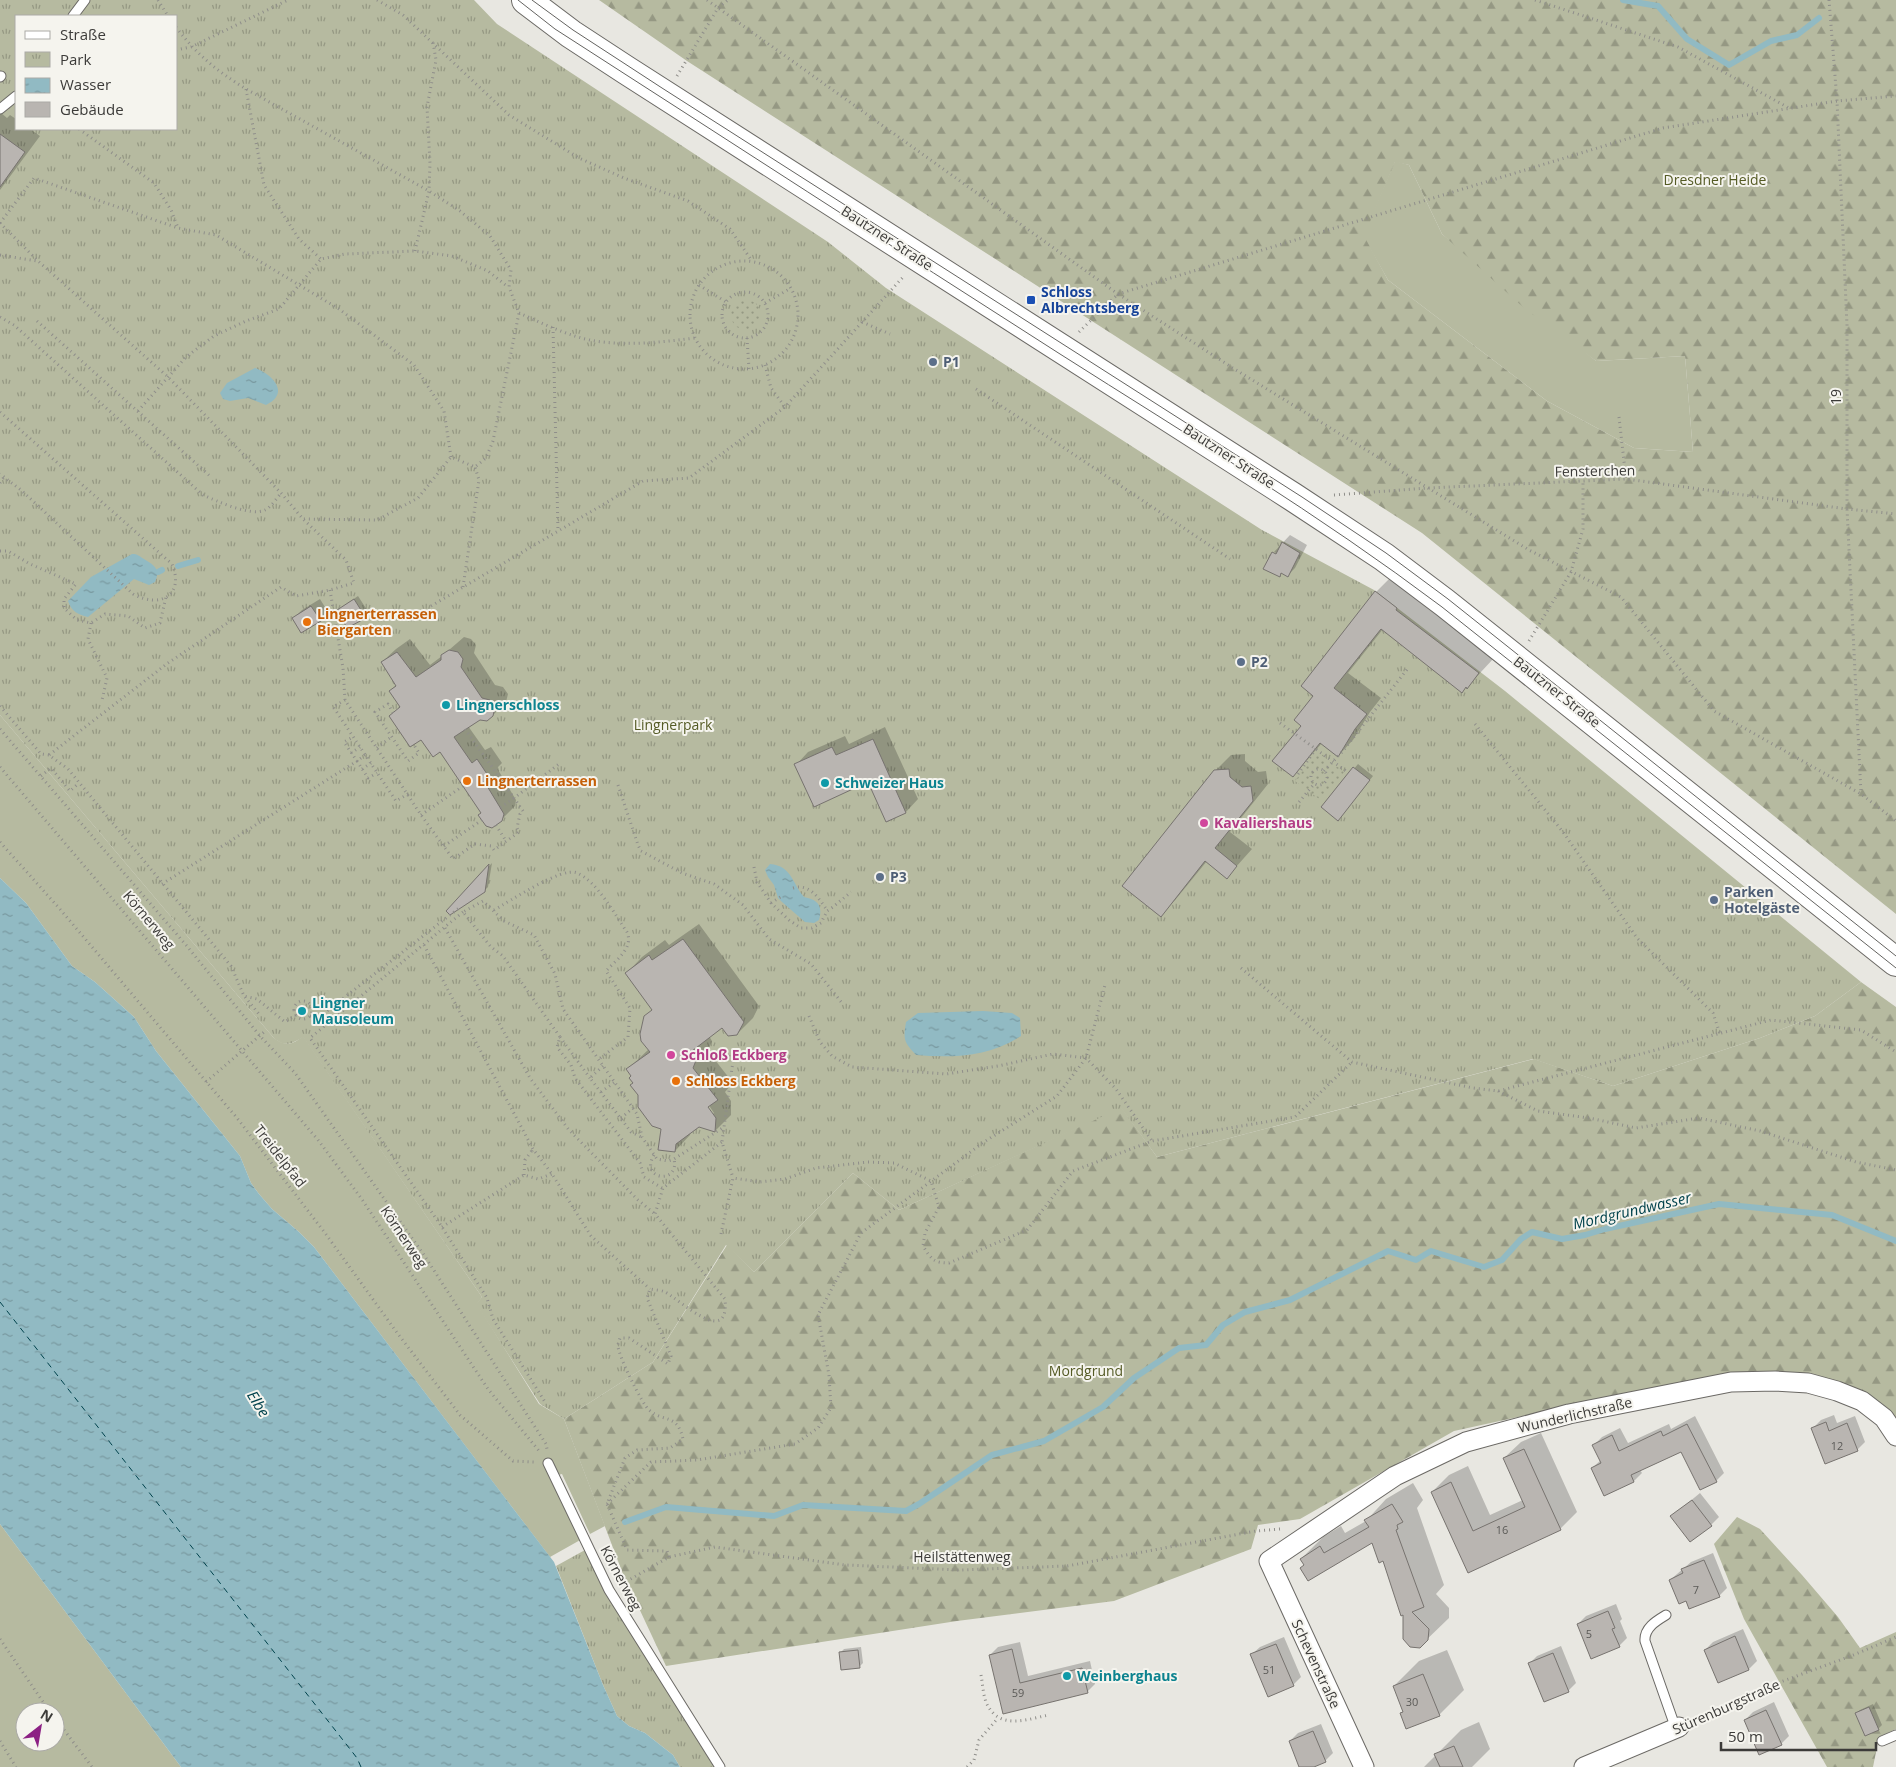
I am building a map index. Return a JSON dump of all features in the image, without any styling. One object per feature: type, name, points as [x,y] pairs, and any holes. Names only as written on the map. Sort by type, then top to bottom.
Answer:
[{"type":"main road","name":"Bautzner Straße","points":[[526,0],[571,34],[665,96],[1062,349],[1384,558],[1516,660],[1896,962]]},
{"type":"street","name":"Wunderlichstraße","points":[[1269,1561],[1394,1476],[1466,1442],[1598,1408],[1731,1382],[1775,1381],[1808,1383],[1837,1391],[1862,1401],[1884,1418],[1896,1436]]},
{"type":"street","name":"Schevenstraße","points":[[1269,1561],[1364,1767]]},
{"type":"street","name":"Stürenburgstraße","points":[[1584,1767],[1678,1728]]},
{"type":"lane","points":[[75,15],[85,0]]},
{"type":"lane","points":[[0,109],[15,97]]},
{"type":"lane","name":"Körnerweg","points":[[548,1462],[609,1590],[720,1767]]},
{"type":"lane","points":[[1666,1615],[1652,1625],[1644,1636],[1678,1728]]},
{"type":"lane","points":[[1882,1741],[1896,1735]]},
{"type":"path","points":[[158,0],[167,15]]},
{"type":"path","points":[[178,50],[191,48],[288,0]]},
{"type":"path","points":[[377,0],[402,15],[433,42],[509,115],[580,158],[624,178],[688,201],[730,229],[752,262]]},
{"type":"path","points":[[707,0],[1118,294],[1236,370],[1529,550],[1622,597],[1714,711],[1861,794],[1896,821]]},
{"type":"path","points":[[665,96],[718,8],[728,0]]},
{"type":"path","points":[[1535,0],[1678,47],[1789,108]]},
{"type":"path","name":"19","points":[[1829,0],[1837,101],[1847,324],[1847,509],[1861,794]]},
{"type":"path","points":[[178,30],[191,48],[220,72],[246,89],[429,191],[460,211],[490,236],[511,270],[509,287],[519,313],[493,440],[486,458],[475,467]]},
{"type":"path","points":[[415,251],[429,191],[430,164],[427,107],[436,60],[433,42]]},
{"type":"path","points":[[246,89],[264,185],[299,239],[321,259]]},
{"type":"path","points":[[1062,349],[1118,294],[1663,128],[1837,101],[1896,96]]},
{"type":"path","points":[[80,130],[154,183],[171,210],[178,228]]},
{"type":"path","points":[[49,755],[168,663],[281,587],[296,596],[330,590],[354,582],[346,560],[303,519],[281,493],[168,377],[38,261],[0,223],[1,218],[34,178],[178,228],[216,235],[339,309],[414,365],[444,411],[451,457],[418,498],[377,520],[303,519]]},
{"type":"path","points":[[138,411],[186,357],[214,336],[246,321],[279,309],[321,259],[345,254],[415,251],[452,256],[488,270],[509,287]]},
{"type":"path","points":[[0,255],[38,261]]},
{"type":"path","points":[[431,606],[643,481],[689,478],[785,407],[920,259]]},
{"type":"path","points":[[752,262],[767,266],[781,275],[791,288],[798,305],[798,324],[792,342],[780,356],[766,365],[749,369],[733,368],[717,362],[705,352],[695,338],[690,320],[692,302],[699,286],[713,271],[731,263],[752,262]]},
{"type":"path","points":[[699,286],[726,302]]},
{"type":"path","points":[[765,303],[791,288]]},
{"type":"path","points":[[750,292],[758,296],[765,303],[768,315],[764,328],[754,336],[747,338],[733,334],[724,324],[723,309],[732,295],[750,292]]},
{"type":"path","points":[[519,313],[594,341],[642,344],[695,338]]},
{"type":"path","points":[[0,317],[14,325],[203,495],[223,504],[257,512],[266,509],[281,493]]},
{"type":"path","points":[[37,321],[211,477]]},
{"type":"path","points":[[862,322],[890,334]]},
{"type":"path","points":[[553,327],[558,530]]},
{"type":"path","points":[[747,338],[749,369]]},
{"type":"path","points":[[766,365],[771,388],[785,407]]},
{"type":"path","points":[[976,389],[1230,559]]},
{"type":"path","points":[[0,412],[172,564],[176,573],[176,583],[166,597],[160,623],[145,628],[128,616],[105,614],[91,622],[77,620],[64,608],[64,599],[76,584],[30,564],[8,551],[0,551]]},
{"type":"path","points":[[1619,416],[1626,479]]},
{"type":"path","points":[[451,457],[475,467]]},
{"type":"path","points":[[462,588],[479,480],[475,467]]},
{"type":"path","points":[[0,474],[21,490],[94,560],[133,594],[150,601],[166,597]]},
{"type":"path","points":[[0,483],[4,477]]},
{"type":"path","name":"Fensterchen","points":[[1331,495],[1428,488],[1626,479],[1896,514]]},
{"type":"path","points":[[1516,660],[1571,572],[1583,529],[1583,482]]},
{"type":"path","points":[[330,590],[343,668],[345,700],[421,815],[453,858],[475,844],[491,846],[494,850],[520,832],[517,828],[520,814],[523,811],[466,729]]},
{"type":"path","points":[[91,622],[88,639],[107,678],[102,700]]},
{"type":"path","points":[[1324,771],[1342,752],[1409,667]]},
{"type":"path","points":[[345,700],[333,707],[365,755],[396,801],[408,794]]},
{"type":"path","points":[[393,713],[388,704],[375,712],[408,761],[419,753],[414,744]]},
{"type":"path","points":[[0,706],[41,754],[49,755],[68,769],[231,966],[244,996],[259,1014]]},
{"type":"path","points":[[1280,723],[1346,771]]},
{"type":"path","points":[[1475,724],[1563,832],[1637,938],[1713,1013],[1720,1034]]},
{"type":"path","points":[[0,729],[186,945],[260,1036],[295,1074],[424,1255],[546,1444],[548,1462]]},
{"type":"path","points":[[353,737],[344,742],[368,778],[377,772]]},
{"type":"path","points":[[376,748],[391,737]]},
{"type":"path","points":[[351,752],[360,747]]},
{"type":"path","points":[[1298,774],[1316,749]]},
{"type":"path","points":[[162,884],[365,755]]},
{"type":"path","points":[[362,769],[371,763]]},
{"type":"path","points":[[500,808],[559,764]]},
{"type":"path","name":"Körnerweg","points":[[0,767],[282,1097],[336,1164],[420,1284],[488,1390],[548,1462]]},
{"type":"path","points":[[41,776],[51,768],[70,791],[79,783]]},
{"type":"path","points":[[1316,770],[1324,771],[1327,776],[1324,783],[1319,785],[1315,783],[1312,773],[1316,770]]},
{"type":"path","points":[[1299,802],[1315,783]]},
{"type":"path","points":[[618,785],[641,851],[682,873],[714,884],[743,905],[769,940],[811,964],[842,1003]]},
{"type":"path","points":[[421,815],[463,786]]},
{"type":"path","points":[[444,846],[482,820]]},
{"type":"path","points":[[496,825],[506,841]]},
{"type":"path","name":"Treidelpfad","points":[[0,842],[59,908],[237,1118],[325,1232],[398,1334],[460,1415],[513,1461],[548,1462]]},
{"type":"path","points":[[754,867],[757,882],[771,903],[789,920],[801,928],[812,928],[821,923],[827,910],[851,892]]},
{"type":"path","points":[[494,910],[564,872],[574,872],[584,876],[598,890],[630,938],[628,946],[606,971],[630,1008],[628,1037],[599,1059]]},
{"type":"path","points":[[795,888],[803,887],[816,895],[827,910]]},
{"type":"path","points":[[771,903],[780,897]]},
{"type":"path","points":[[545,1402],[494,1319],[488,1298],[442,1227],[310,1038],[463,912],[484,901],[504,921],[534,935],[555,974],[563,1009],[637,1114],[642,1137],[657,1159],[668,1161],[674,1159],[724,1127]]},
{"type":"path","points":[[310,1016],[311,1010],[304,1002],[300,1001],[294,1006],[296,1015],[303,1019],[310,1016],[318,1018],[459,908]]},
{"type":"path","points":[[463,912],[491,947],[503,956],[560,1037],[631,1132],[642,1137]]},
{"type":"path","points":[[424,945],[532,1150],[552,1174],[591,1236],[650,1289],[664,1292],[704,1319],[714,1321],[721,1318],[726,1308],[725,1299],[655,1214],[638,1200],[569,1130],[530,1078],[444,928]]},
{"type":"path","points":[[1241,968],[1352,1062],[1474,1088],[1498,1091],[1538,1110],[1636,1128],[1699,1118],[1760,1132],[1856,1162],[1896,1170]]},
{"type":"path","points":[[606,1504],[650,1462],[697,1460],[795,1444],[818,1428],[831,1408],[829,1375],[818,1315],[862,1233],[984,1142],[1056,1096],[1086,1058],[1105,984]]},
{"type":"path","points":[[244,996],[257,998],[286,1022],[296,1015]]},
{"type":"path","points":[[809,1016],[820,1042],[832,1056],[852,1067],[946,1074],[998,1066],[1053,1054],[1086,1058],[1116,1089],[1152,1140]]},
{"type":"path","points":[[1498,1091],[1771,1020],[1861,1030],[1896,1052]]},
{"type":"path","points":[[206,1082],[264,1032]]},
{"type":"path","points":[[560,1037],[557,1048],[571,1065],[575,1078],[640,1164],[644,1177],[662,1188]]},
{"type":"path","points":[[721,1234],[733,1178],[722,1142],[733,1061]]},
{"type":"path","points":[[733,1178],[760,1182],[785,1180],[816,1168],[877,1162],[894,1163],[931,1182],[939,1207],[925,1233],[923,1246],[929,1256],[938,1263],[949,1263],[1027,1230],[1073,1171],[1152,1140],[1295,1117],[1352,1062]]},
{"type":"path","points":[[590,1078],[603,1066]]},
{"type":"path","points":[[601,1092],[615,1082]]},
{"type":"path","points":[[621,1118],[633,1108]]},
{"type":"path","points":[[655,1214],[662,1188],[722,1142]]},
{"type":"path","points":[[524,1175],[525,1160],[532,1150]]},
{"type":"path","points":[[654,1156],[650,1165],[658,1176],[672,1173],[674,1159]]},
{"type":"path","points":[[442,1227],[524,1175],[538,1179],[552,1174]]},
{"type":"path","points":[[650,1289],[647,1298],[671,1356],[668,1364],[629,1338],[620,1338],[618,1347],[635,1388],[649,1410],[676,1423],[683,1439],[670,1448],[637,1450],[625,1458],[606,1504],[627,1550],[667,1551],[669,1557]]},
{"type":"path","name":"Heilstättenweg","points":[[609,1590],[627,1582],[669,1557],[715,1547],[854,1566],[960,1570],[1067,1566],[1256,1531],[1285,1528]]},
{"type":"path","name":"Stürenburgstraße","points":[[1678,1728],[1775,1684],[1896,1637]]},
{"type":"path","points":[[0,1639],[43,1702]]},
{"type":"path","points":[[981,1675],[988,1706],[998,1718],[1009,1722],[1049,1715]]},
{"type":"path","points":[[967,1767],[974,1760],[979,1740],[998,1718]]},
{"type":"path","points":[[65,1731],[92,1767]]},
{"type":"path","points":[[0,1741],[16,1767]]},
{"type":"green space","name":"Lingnerpark","points":[[0,0],[474,0],[497,24],[828,242],[886,288],[1262,530],[1374,590],[1505,691],[1861,982],[1815,1016],[1760,1038],[1613,1086],[1533,1059],[1157,1157],[1121,1108],[899,1210],[853,1173],[754,1272],[726,1245],[653,1362],[564,1419],[540,1404],[476,1304],[482,1297],[303,1037],[295,1042],[284,1044],[273,1037],[0,715]]},
{"type":"green space","name":"Dresdner Heide","points":[[599,0],[1896,0],[1896,914],[1422,533],[687,61]],"holes":[[[1395,162],[1409,165],[1442,234],[1524,308],[1596,361],[1685,356],[1693,452],[1634,448],[1547,401],[1388,280],[1364,236]]]},
{"type":"green space","points":[[1395,161],[1409,165],[1442,234],[1596,361],[1685,356],[1693,452],[1634,448],[1547,401],[1388,280],[1363,236]]},
{"type":"green space","points":[[746,300],[752,301],[760,309],[760,321],[752,329],[746,330],[740,329],[732,321],[731,315],[732,309],[740,301]]},
{"type":"green space","points":[[0,715],[273,1037],[288,1044],[303,1036],[482,1297],[477,1304],[539,1404],[564,1419],[605,1526],[590,1534],[562,1474],[554,1476],[582,1539],[550,1557],[314,1247],[272,1209],[259,1194],[251,1183],[240,1156],[156,1051],[134,1017],[95,982],[72,966],[26,903],[0,878]]},
{"type":"green space","points":[[1317,752],[1344,772],[1322,801],[1295,781]]},
{"type":"green space","name":"Mordgrund","points":[[1861,982],[1896,1007],[1896,1424],[1809,1377],[1775,1372],[1730,1374],[1454,1431],[1300,1519],[1258,1525],[1251,1549],[1114,1601],[957,1621],[666,1666],[623,1574],[564,1419],[653,1362],[727,1245],[754,1272],[853,1173],[899,1210],[1121,1107],[1157,1157],[1534,1059],[1613,1086],[1760,1038],[1815,1016]]},
{"type":"green space","points":[[1737,1517],[1760,1529],[1838,1617],[1860,1648],[1896,1632],[1896,1729],[1879,1737],[1873,1767],[1827,1767],[1744,1619],[1714,1544]]},
{"type":"green space","points":[[0,1524],[181,1767],[0,1767]]},
{"type":"green space","points":[[585,1550],[605,1592],[714,1767],[680,1767],[673,1755],[645,1733],[629,1726],[617,1716],[556,1566]]},
{"type":"water","points":[[255,368],[273,379],[276,384],[278,390],[273,400],[266,405],[248,398],[230,401],[223,399],[220,393],[227,383]]},
{"type":"water","points":[[132,554],[138,555],[156,568],[157,578],[155,582],[149,585],[134,579],[88,617],[78,614],[73,610],[68,601],[91,577]]},
{"type":"water","points":[[770,864],[783,868],[791,876],[804,897],[818,904],[820,907],[819,920],[814,923],[805,922],[778,898],[774,885],[765,870]]},
{"type":"water","name":"Elbe","points":[[0,878],[26,903],[72,966],[95,982],[134,1017],[156,1051],[240,1156],[251,1183],[259,1194],[272,1209],[314,1247],[554,1562],[617,1716],[629,1726],[645,1733],[673,1755],[680,1767],[181,1767],[0,1524]]},
{"type":"water","points":[[983,1011],[1012,1013],[1020,1018],[1021,1036],[996,1048],[957,1056],[916,1055],[905,1040],[906,1022],[918,1013]]},
{"type":"building","points":[[0,134],[25,152],[0,187]]},
{"type":"building","points":[[1282,542],[1300,553],[1288,577],[1281,573],[1280,577],[1263,569],[1272,552],[1276,554]]},
{"type":"building","points":[[1375,591],[1397,608],[1396,610],[1479,673],[1462,693],[1381,629],[1334,688],[1367,714],[1355,729],[1338,757],[1320,743],[1293,777],[1272,761],[1301,726],[1294,720],[1313,696],[1301,686]]},
{"type":"building","points":[[354,599],[366,618],[347,628],[337,610]]},
{"type":"building","name":"Lingnerterrassen Biergarten","points":[[311,606],[321,621],[301,633],[292,618]]},
{"type":"building","name":"Lingnerschloss","points":[[449,650],[458,652],[463,659],[461,667],[482,698],[490,700],[495,707],[493,716],[487,721],[480,720],[454,737],[472,763],[477,759],[489,777],[484,781],[504,814],[502,821],[492,828],[486,826],[478,815],[481,813],[440,752],[433,757],[421,740],[410,747],[389,716],[400,707],[389,691],[396,686],[381,662],[397,652],[416,677],[441,660],[441,655]]},
{"type":"building","name":"Schweizer Haus","points":[[873,739],[906,813],[886,822],[868,782],[814,807],[794,764],[832,747],[836,755]]},
{"type":"building","points":[[1353,767],[1370,780],[1338,821],[1321,807]]},
{"type":"building","name":"Kavaliershaus","points":[[1229,769],[1230,777],[1242,787],[1251,786],[1253,801],[1215,848],[1237,866],[1227,879],[1205,861],[1161,917],[1122,886],[1214,770]]},
{"type":"building","points":[[489,864],[485,892],[450,915],[446,911]]},
{"type":"building","name":"Schloß Eckberg","points":[[683,939],[744,1022],[737,1035],[728,1036],[722,1028],[692,1051],[697,1058],[693,1068],[718,1100],[708,1107],[716,1118],[715,1132],[699,1127],[676,1144],[675,1152],[658,1150],[661,1129],[652,1126],[638,1107],[638,1095],[630,1085],[633,1083],[626,1069],[650,1052],[641,1041],[640,1034],[644,1016],[652,1010],[625,973],[649,955],[652,960]]},
{"type":"building","points":[[1826,1422],[1829,1431],[1847,1423],[1858,1451],[1825,1464],[1811,1428]]},
{"type":"building","points":[[1687,1424],[1717,1482],[1700,1490],[1681,1452],[1631,1475],[1634,1482],[1604,1496],[1591,1468],[1601,1463],[1592,1445],[1612,1435],[1619,1451],[1661,1431],[1663,1436]]},
{"type":"building","points":[[1524,1449],[1561,1530],[1468,1573],[1431,1492],[1451,1482],[1473,1531],[1525,1507],[1503,1458]]},
{"type":"building","points":[[1692,1500],[1712,1526],[1690,1542],[1670,1516]]},
{"type":"building","points":[[1392,1504],[1403,1522],[1397,1525],[1398,1529],[1396,1530],[1424,1607],[1412,1612],[1429,1629],[1428,1640],[1420,1648],[1410,1647],[1403,1639],[1403,1615],[1401,1616],[1383,1561],[1379,1563],[1372,1543],[1308,1581],[1300,1568],[1304,1565],[1300,1559],[1320,1546],[1324,1553],[1369,1527],[1364,1520]]},
{"type":"building","points":[[1704,1560],[1720,1597],[1689,1609],[1686,1601],[1679,1604],[1669,1580],[1683,1573],[1681,1569]]},
{"type":"building","points":[[1608,1611],[1615,1628],[1612,1629],[1620,1647],[1591,1659],[1577,1624]]},
{"type":"building","points":[[1735,1636],[1749,1670],[1718,1683],[1704,1650]]},
{"type":"building","points":[[1276,1644],[1294,1686],[1268,1697],[1250,1654]]},
{"type":"building","name":"Weinberghaus","points":[[1012,1649],[1020,1683],[1082,1668],[1088,1693],[1003,1714],[989,1655]]},
{"type":"building","points":[[858,1650],[860,1668],[841,1670],[839,1652]]},
{"type":"building","points":[[1553,1653],[1569,1692],[1544,1702],[1528,1663]]},
{"type":"building","points":[[1423,1674],[1440,1716],[1406,1729],[1400,1713],[1403,1712],[1393,1686]]},
{"type":"building","points":[[1869,1707],[1879,1730],[1865,1736],[1855,1713]]},
{"type":"building","points":[[1766,1710],[1782,1745],[1759,1755],[1744,1720]]},
{"type":"building","points":[[1313,1731],[1326,1762],[1314,1767],[1299,1767],[1289,1741]]},
{"type":"building","points":[[1454,1746],[1463,1767],[1440,1767],[1434,1754]]},
{"type":"waterway","points":[[1623,0],[1658,6],[1687,39],[1729,65],[1771,41],[1797,35],[1819,18]]},
{"type":"waterway","points":[[178,566],[198,560]]},
{"type":"waterway","points":[[158,572],[162,570]]},
{"type":"waterway","name":"Mordgrundwasser","points":[[625,1522],[666,1507],[774,1516],[803,1505],[906,1511],[992,1455],[1044,1441],[1103,1407],[1134,1378],[1179,1348],[1206,1345],[1223,1325],[1245,1312],[1290,1300],[1388,1251],[1416,1260],[1431,1251],[1484,1267],[1502,1260],[1521,1239],[1532,1232],[1562,1239],[1719,1204],[1832,1215],[1896,1241]]},
{"type":"ferry route","points":[[0,1302],[357,1758],[361,1767]]},
{"type":"tram line","points":[[518,0],[555,29],[1302,508],[1396,573],[1442,607],[1896,968]]},
{"type":"tram line","points":[[532,0],[573,30],[662,88],[1302,497],[1386,553],[1448,599],[1896,956]]},
{"type":"place","name":"Schloss Albrechtsberg","points":[[1031,300]]},
{"type":"place","name":"P1","points":[[933,362]]},
{"type":"place","name":"Lingnerterrassen Biergarten","points":[[307,622]]},
{"type":"place","name":"P2","points":[[1241,662]]},
{"type":"place","name":"Lingnerschloss","points":[[446,705]]},
{"type":"place","name":"Lingnerterrassen","points":[[467,781]]},
{"type":"place","name":"Schweizer Haus","points":[[825,783]]},
{"type":"place","name":"Kavaliershaus","points":[[1204,823]]},
{"type":"place","name":"P3","points":[[880,877]]},
{"type":"place","name":"Parken Hotelgäste","points":[[1714,900]]},
{"type":"place","name":"Lingner Mausoleum","points":[[302,1011]]},
{"type":"place","name":"Schloß Eckberg","points":[[671,1055]]},
{"type":"place","name":"Schloss Eckberg","points":[[676,1081]]},
{"type":"place","name":"Weinberghaus","points":[[1067,1676]]}]
